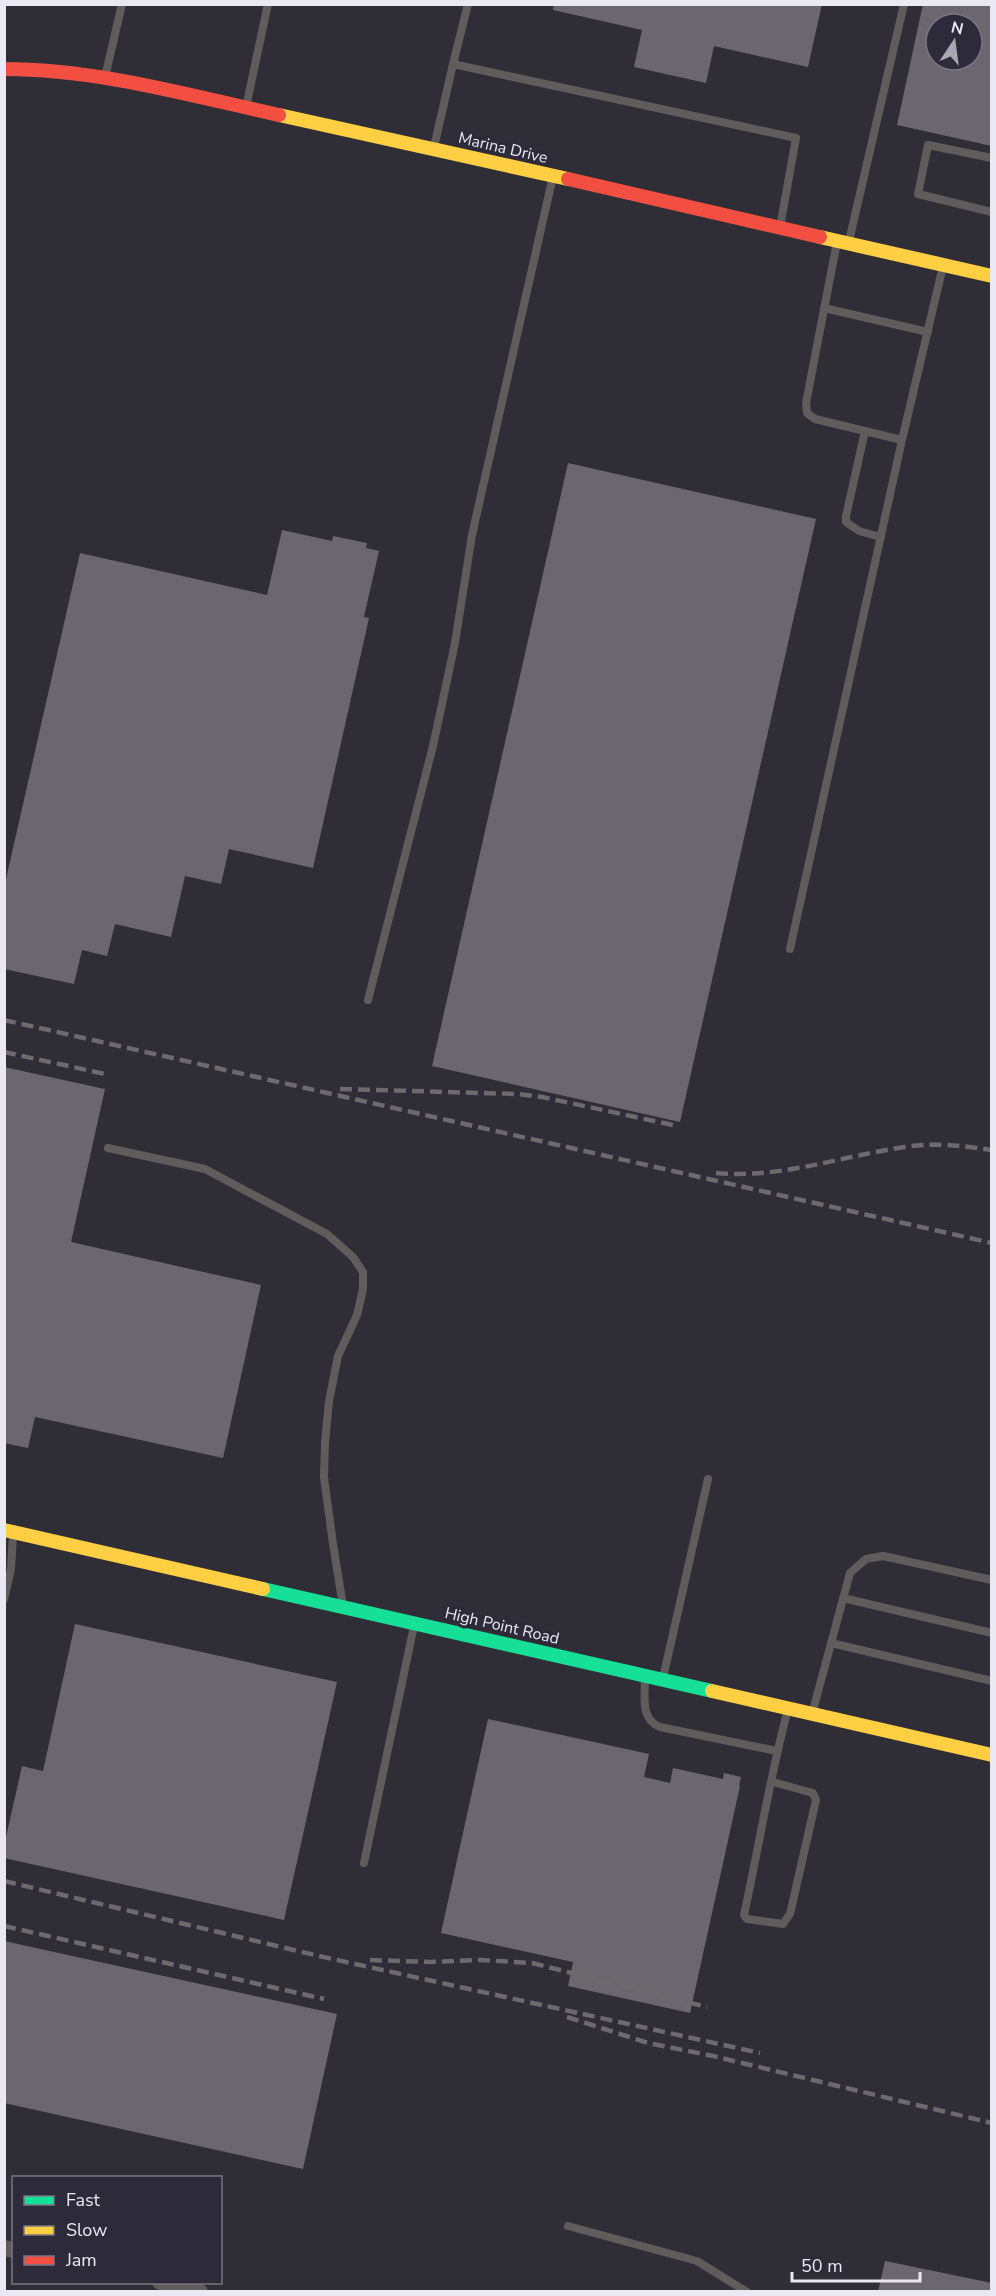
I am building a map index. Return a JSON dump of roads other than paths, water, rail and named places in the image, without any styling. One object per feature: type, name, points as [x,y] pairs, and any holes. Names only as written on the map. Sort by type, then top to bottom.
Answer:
[{"type":"street","name":"Marina Drive","points":[[4,69],[43,69],[105,77],[992,276]]},
{"type":"street","name":"High Point Road","points":[[9,1531],[992,1755]]},
{"type":"street","points":[[164,2284],[200,2292]]},
{"type":"lane","points":[[105,77],[122,4]]},
{"type":"lane","points":[[246,108],[268,4]]},
{"type":"lane","points":[[434,149],[468,4]]},
{"type":"lane","points":[[902,440],[815,419],[807,413],[806,403],[824,308],[843,243],[904,4]]},
{"type":"lane","points":[[453,64],[796,138],[780,228]]},
{"type":"lane","points":[[992,158],[928,145],[918,194],[992,213]]},
{"type":"lane","points":[[368,1000],[432,746],[455,644],[471,535],[553,176]]},
{"type":"lane","points":[[790,949],[902,440],[944,265]]},
{"type":"lane","points":[[824,308],[928,332]]},
{"type":"lane","points":[[865,431],[846,522],[859,531],[881,537]]},
{"type":"lane","points":[[108,1148],[205,1168],[327,1234],[354,1257],[363,1272],[363,1289],[357,1315],[338,1356],[329,1401],[325,1443],[324,1477],[344,1606]]},
{"type":"lane","points":[[663,1679],[708,1479]]},
{"type":"lane","points":[[4,1599],[12,1569],[9,1531]]},
{"type":"lane","points":[[812,1714],[850,1573],[866,1559],[883,1556],[992,1580]]},
{"type":"lane","points":[[843,1598],[992,1633]]},
{"type":"lane","points":[[364,1863],[415,1623]]},
{"type":"lane","points":[[831,1643],[992,1681]]},
{"type":"lane","points":[[645,1675],[646,1716],[651,1723],[660,1727],[777,1751]]},
{"type":"lane","points":[[773,1782],[813,1793],[816,1800],[790,1914],[783,1924],[747,1919],[744,1915],[773,1782],[777,1751],[788,1708]]},
{"type":"lane","points":[[568,2226],[697,2261],[747,2292]]},
{"type":"railway","points":[[4,1020],[992,1243]]},
{"type":"railway","points":[[4,1052],[105,1074]]},
{"type":"railway","points":[[340,1089],[517,1094],[542,1097],[673,1125]]},
{"type":"railway","points":[[716,1173],[764,1173],[787,1170],[881,1151],[927,1145],[992,1150]]},
{"type":"railway","points":[[4,1881],[319,1956],[760,2053]]},
{"type":"railway","points":[[4,1926],[324,1999]]},
{"type":"railway","points":[[370,1960],[431,1962],[481,1960],[532,1963],[707,2007]]},
{"type":"railway","points":[[567,2017],[648,2043],[713,2056],[992,2123]]}]
